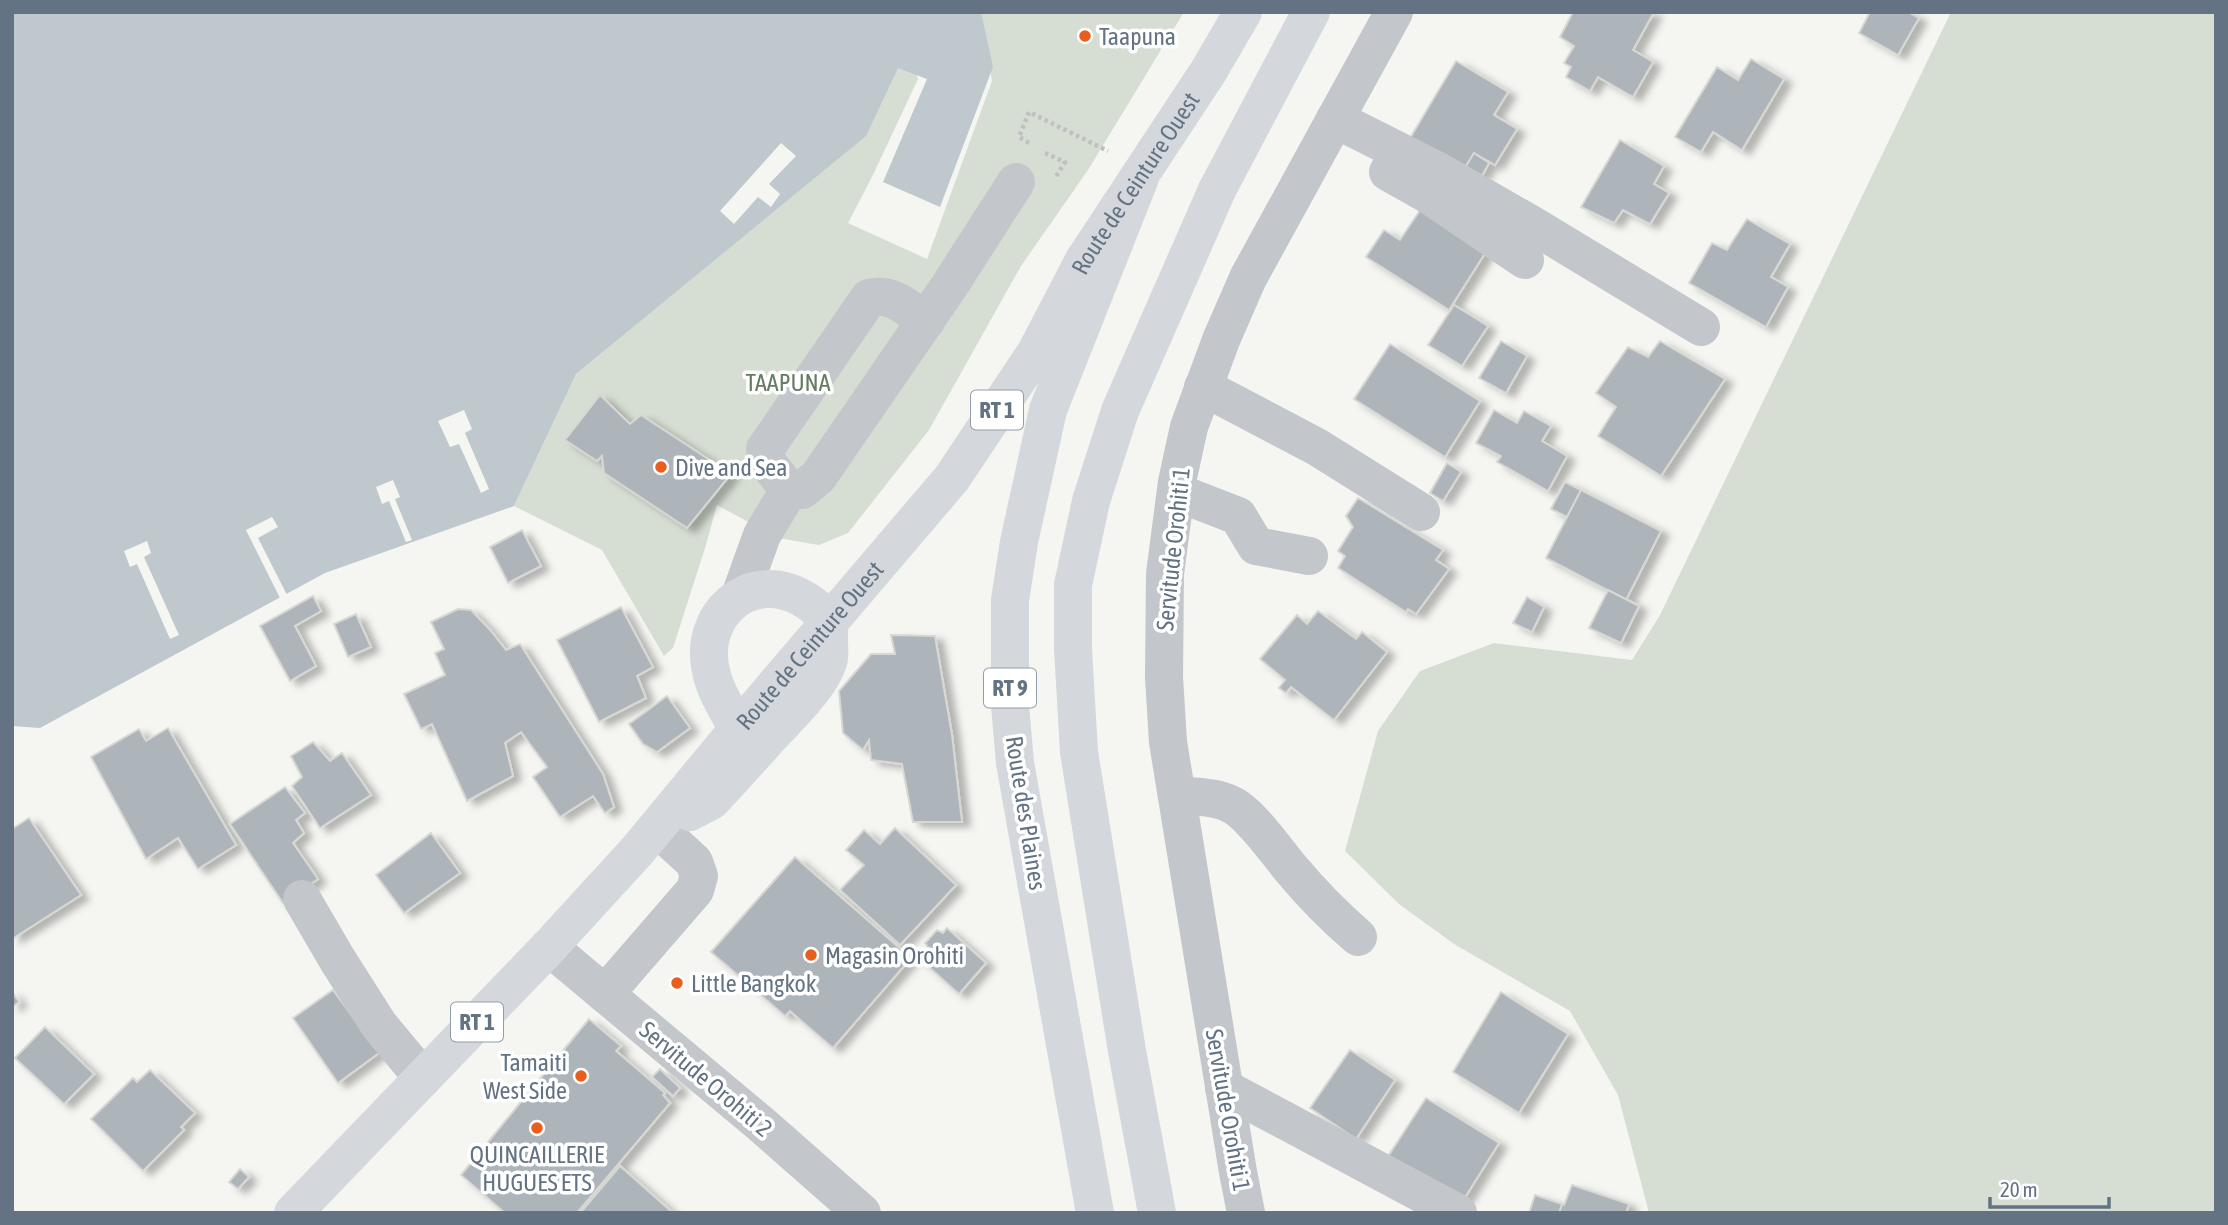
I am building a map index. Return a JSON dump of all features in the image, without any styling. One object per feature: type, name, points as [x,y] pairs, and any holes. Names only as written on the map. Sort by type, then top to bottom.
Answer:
[{"type":"main road","name":"Route de Ceinture Ouest","points":[[293,1213],[549,947],[657,828],[951,478],[1035,352],[1084,260],[1208,72],[1243,12]]},
{"type":"main road","points":[[1157,1213],[1126,1051],[1079,752],[1073,649],[1073,585],[1091,501],[1120,411],[1217,190],[1311,12]]},
{"type":"main road","name":"Route des Plaines","points":[[1094,1213],[1015,763],[1010,705],[1010,600],[1019,542],[1048,410],[1140,178]]},
{"type":"main road","points":[[738,729],[719,694],[711,672],[708,652],[711,635],[719,617],[728,606],[740,596],[752,591],[767,588],[788,590],[811,603],[828,622]]},
{"type":"main road","name":"RT 1","points":[[657,828],[711,802],[813,690],[830,658],[828,622]]},
{"type":"main road","points":[[1078,731],[1118,910],[1149,1032],[1184,1213]]},
{"type":"street","name":"Servitude Orohiti 1","points":[[1246,1213],[1168,742],[1163,625],[1176,492],[1189,427],[1221,340],[1248,278],[1394,12]]},
{"type":"street","points":[[1331,128],[1525,260]]},
{"type":"street","points":[[1331,128],[1452,178],[1701,327]]},
{"type":"street","points":[[926,321],[896,300],[881,296],[869,298],[765,449],[766,461],[789,489],[802,490],[818,477],[926,321],[1016,181]]},
{"type":"street","points":[[1203,387],[1317,447],[1420,512]]},
{"type":"street","points":[[740,596],[762,535],[789,489]]},
{"type":"street","points":[[1176,492],[1238,516],[1256,546],[1309,556]]},
{"type":"street","points":[[1177,795],[1215,799],[1232,804],[1243,812],[1335,918],[1358,937]]},
{"type":"street","points":[[605,994],[695,890],[699,876],[694,862],[657,828]]},
{"type":"street","points":[[302,899],[379,1025],[423,1079]]},
{"type":"street","name":"Servitude Orohiti 2","points":[[549,947],[762,1125],[862,1213]]},
{"type":"street","points":[[1224,1088],[1458,1213]]},
{"type":"path","points":[[1018,137],[1030,112],[1067,130]]},
{"type":"path","points":[[1048,155],[1065,162]]},
{"type":"green space","name":"TAAPUNA","points":[[981,12],[1184,12],[1088,170],[1021,266],[929,430],[848,533],[819,545],[778,538],[717,505],[673,648],[664,656],[602,550],[514,506],[576,374],[865,136],[898,67],[916,69],[918,79],[848,223],[927,259],[992,81]]},
{"type":"green space","points":[[1951,12],[2216,12],[2216,1213],[1649,1213],[1618,1095],[1570,1011],[1454,944],[1399,904],[1345,851],[1378,731],[1420,671],[1494,643],[1632,660],[1660,615]]},
{"type":"shaded area","points":[[12,12],[981,12],[993,67],[940,207],[883,182],[927,79],[898,68],[866,136],[576,374],[514,506],[325,573],[40,728],[12,726]]},
{"type":"pier","points":[[781,143],[796,156],[769,184],[780,194],[771,207],[758,197],[734,224],[720,211]]},
{"type":"pier","points":[[464,410],[472,429],[465,433],[489,489],[481,493],[459,444],[450,447],[438,421]]},
{"type":"pier","points":[[393,480],[400,497],[395,499],[412,540],[406,542],[389,501],[382,504],[376,487]]},
{"type":"pier","points":[[272,517],[278,527],[258,538],[287,595],[281,600],[246,530]]},
{"type":"pier","points":[[147,541],[151,553],[144,557],[179,635],[170,639],[137,564],[130,567],[124,551]]},
{"type":"building","points":[[1573,12],[1654,12],[1633,50],[1653,62],[1633,97],[1598,77],[1590,91],[1566,77],[1571,67],[1564,63],[1574,46],[1560,37]]},
{"type":"building","points":[[1870,12],[1908,12],[1919,18],[1898,55],[1859,33]]},
{"type":"building","points":[[1751,59],[1784,79],[1742,150],[1713,132],[1701,152],[1675,137],[1717,67],[1738,80]]},
{"type":"building","points":[[1456,61],[1508,92],[1494,115],[1517,129],[1495,165],[1474,153],[1463,171],[1409,140]]},
{"type":"building","points":[[1620,140],[1664,166],[1654,184],[1669,193],[1650,224],[1623,210],[1614,223],[1581,207]]},
{"type":"building","points":[[1474,153],[1489,163],[1483,174],[1471,180],[1463,171]]},
{"type":"building","points":[[1425,203],[1487,250],[1449,310],[1366,257],[1384,230],[1400,240]]},
{"type":"building","points":[[1747,219],[1790,244],[1771,277],[1788,287],[1766,327],[1689,283],[1712,243],[1727,250]]},
{"type":"building","points":[[1454,305],[1488,326],[1462,366],[1428,345]]},
{"type":"building","points":[[1501,341],[1527,356],[1506,393],[1479,378]]},
{"type":"building","points":[[1660,341],[1725,379],[1661,476],[1598,436],[1616,407],[1596,393],[1628,347],[1648,357]]},
{"type":"building","points":[[1390,344],[1480,401],[1445,457],[1354,399]]},
{"type":"building","name":"Dive and Sea","points":[[600,395],[630,424],[641,415],[731,474],[687,528],[604,473],[602,456],[597,461],[565,440]]},
{"type":"building","points":[[1494,410],[1517,423],[1524,411],[1551,426],[1542,441],[1567,456],[1548,491],[1497,462],[1501,456],[1476,443]]},
{"type":"building","points":[[1447,463],[1461,472],[1443,501],[1430,493]]},
{"type":"building","points":[[1565,482],[1581,490],[1567,517],[1551,509]]},
{"type":"building","points":[[1581,490],[1661,531],[1626,600],[1546,558]]},
{"type":"building","points":[[1358,498],[1443,550],[1436,560],[1449,569],[1416,614],[1408,609],[1406,612],[1338,568],[1345,556],[1338,551],[1353,527],[1346,516]]},
{"type":"building","points":[[522,530],[541,566],[508,583],[490,547]]},
{"type":"building","points":[[1608,590],[1639,606],[1621,643],[1589,628]]},
{"type":"building","points":[[313,596],[321,611],[295,626],[316,666],[290,681],[260,626]]},
{"type":"building","points":[[1527,597],[1544,607],[1532,632],[1513,623]]},
{"type":"building","points":[[621,607],[653,667],[637,676],[646,698],[599,722],[557,640]]},
{"type":"building","points":[[458,609],[471,610],[506,650],[520,644],[603,774],[614,807],[605,813],[593,796],[560,817],[533,777],[547,767],[521,732],[505,743],[513,776],[467,801],[432,724],[421,729],[404,694],[445,675],[435,653],[444,649],[431,622]]},
{"type":"building","points":[[1318,611],[1356,639],[1362,632],[1387,652],[1334,720],[1291,687],[1286,693],[1279,688],[1285,680],[1260,659],[1297,615],[1307,624]]},
{"type":"building","points":[[356,614],[371,647],[348,657],[334,624]]},
{"type":"building","points":[[891,635],[935,636],[952,735],[962,822],[913,822],[902,764],[871,760],[869,740],[863,750],[843,733],[839,691],[871,654],[895,654]]},
{"type":"building","points":[[667,696],[690,728],[657,752],[643,744],[629,724]]},
{"type":"building","points":[[168,728],[236,845],[198,869],[178,838],[146,859],[91,757],[139,729],[146,741]]},
{"type":"building","points":[[313,742],[330,761],[342,753],[371,795],[320,828],[292,786],[302,777],[291,756]]},
{"type":"building","points":[[285,787],[305,813],[296,820],[304,833],[293,843],[318,879],[283,903],[230,824]]},
{"type":"building","points":[[29,818],[81,895],[12,939],[12,829]]},
{"type":"building","points":[[895,828],[956,885],[900,945],[840,890],[864,865],[846,850],[864,830],[880,844]]},
{"type":"building","points":[[431,833],[460,873],[404,913],[376,875]]},
{"type":"building","name":"Magasin Orohiti","points":[[795,857],[911,958],[833,1048],[790,1011],[785,1016],[711,952]]},
{"type":"building","points":[[947,928],[986,963],[959,994],[920,959],[929,949],[925,943],[937,930],[943,933]]},
{"type":"building","points":[[333,990],[379,1053],[338,1083],[293,1018]]},
{"type":"building","points":[[12,992],[19,1002],[12,1007]]},
{"type":"building","points":[[1501,992],[1568,1034],[1519,1113],[1453,1072]]},
{"type":"building","points":[[589,1019],[621,1046],[616,1051],[665,1093],[663,1095],[670,1103],[577,1213],[505,1213],[461,1175]]},
{"type":"building","points":[[45,1027],[94,1074],[64,1104],[15,1058]]},
{"type":"building","points":[[1350,1050],[1395,1080],[1356,1139],[1310,1108]]},
{"type":"building","points":[[660,1069],[680,1088],[673,1096],[652,1077]]},
{"type":"building","points":[[150,1070],[195,1113],[181,1127],[184,1130],[143,1171],[91,1119],[133,1078],[137,1082]]},
{"type":"building","points":[[1426,1098],[1499,1143],[1459,1207],[1385,1161]]},
{"type":"building","points":[[620,1166],[673,1213],[580,1213]]},
{"type":"building","points":[[240,1169],[249,1177],[238,1189],[229,1182]]},
{"type":"building","points":[[1572,1185],[1629,1204],[1626,1213],[1559,1213]]},
{"type":"building","points":[[1535,1195],[1562,1204],[1559,1213],[1529,1213]]},
{"type":"place","name":"Taapuna","points":[[1085,36]]},
{"type":"place","name":"Dive and Sea","points":[[661,467]]},
{"type":"place","name":"Magasin Orohiti","points":[[811,955]]},
{"type":"place","name":"Little Bangkok","points":[[677,983]]},
{"type":"place","name":"Tamaiti West Side","points":[[581,1076]]},
{"type":"place","name":"QUINCAILLERIE HUGUES ETS","points":[[537,1128]]}]
